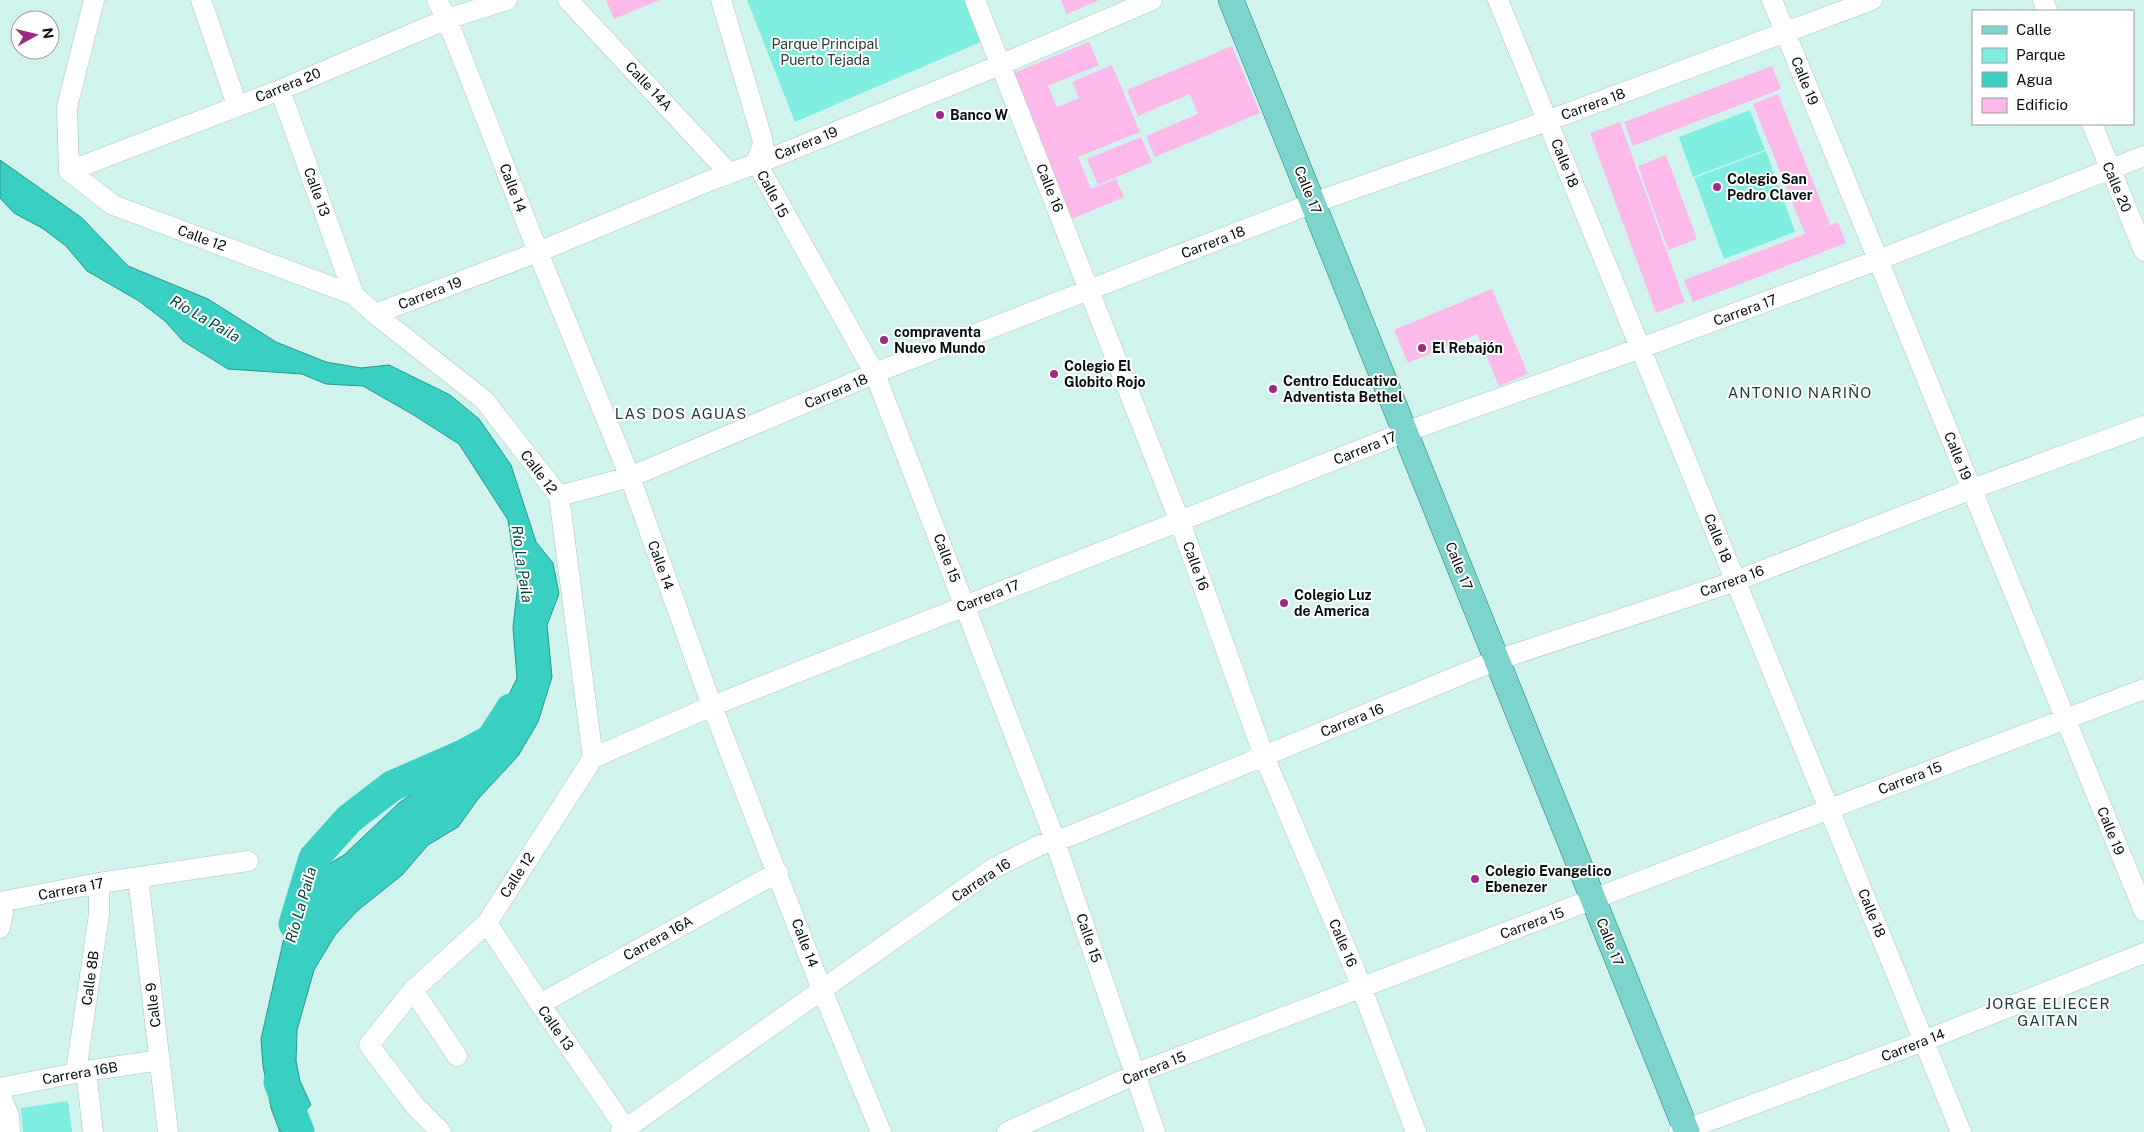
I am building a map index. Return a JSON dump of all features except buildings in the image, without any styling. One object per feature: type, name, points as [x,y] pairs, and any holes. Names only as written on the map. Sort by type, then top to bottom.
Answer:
[{"type":"main road","name":"Calle 17","points":[[1232,0],[1594,900],[1684,1131]]},
{"type":"street","points":[[69,170],[67,107],[94,0]]},
{"type":"street","points":[[201,0],[237,105]]},
{"type":"street","name":"Calle 14","points":[[437,0],[447,19],[538,252],[630,477],[712,706],[778,872],[822,990],[881,1132]]},
{"type":"street","name":"Carrera 20","points":[[69,170],[280,90],[447,19],[507,0]]},
{"type":"street","name":"Calle 14A","points":[[568,0],[729,173]]},
{"type":"street","name":"Calle 15","points":[[721,0],[762,138],[763,144],[756,162],[875,374],[966,605],[1055,840],[1155,1132]]},
{"type":"street","name":"Calle 16","points":[[974,0],[1090,289],[1180,522],[1264,756],[1362,988],[1416,1132]]},
{"type":"street","name":"Carrera 19","points":[[375,314],[538,252],[756,162],[1000,65],[1152,0]]},
{"type":"street","name":"Calle 18","points":[[1498,0],[1961,1132]]},
{"type":"street","name":"Calle 19","points":[[1772,0],[2144,911]]},
{"type":"street","name":"Carrera 18","points":[[559,496],[630,477],[875,374],[1313,203],[1547,120],[1872,0]]},
{"type":"street","name":"Calle 13","points":[[280,90],[354,295]]},
{"type":"street","name":"Calle 20","points":[[2092,125],[2144,251]]},
{"type":"street","name":"Carrera 17","points":[[592,758],[712,706],[1405,432],[1878,260],[2144,156]]},
{"type":"street","name":"Calle 12","points":[[69,170],[112,205],[354,295],[375,314],[484,400],[559,496],[592,758],[486,922],[413,990],[369,1045],[415,1106],[441,1132]]},
{"type":"street","name":"Carrera 16","points":[[625,1131],[994,868],[1040,845],[1264,756],[1497,660],[1736,581],[1972,489],[2144,426]]},
{"type":"street","name":"Carrera 15","points":[[1007,1132],[1135,1075],[2144,688]]},
{"type":"street","name":"Carrera 17","points":[[0,928],[5,902],[99,883],[248,861]]},
{"type":"street","name":"Carrera 16A","points":[[540,1004],[778,872]]},
{"type":"street","name":"Calle 9","points":[[138,878],[168,1132]]},
{"type":"street","name":"Calle 8B","points":[[93,1132],[81,1072],[100,914],[99,883]]},
{"type":"street","name":"Calle 13","points":[[486,922],[625,1131]]},
{"type":"street","name":"Carrera 14","points":[[1684,1131],[1924,1041],[2144,953]]},
{"type":"street","points":[[413,990],[457,1056]]},
{"type":"street","name":"Carrera 16B","points":[[0,1088],[81,1072],[160,1060]]},
{"type":"street","points":[[0,1088],[2,1099],[10,1116],[10,1132]]},
{"type":"green space","name":"Parque Principal Puerto Tejada","points":[[747,0],[966,0],[983,41],[795,122]]},
{"type":"green space","points":[[1750,110],[1765,150],[1693,177],[1679,137]]},
{"type":"green space","points":[[1766,151],[1795,232],[1724,259],[1694,178]]},
{"type":"green space","points":[[68,1101],[72,1132],[23,1132],[21,1108]]},
{"type":"water","points":[[0,160],[82,218],[128,266],[208,299],[276,342],[326,362],[361,368],[389,365],[450,395],[479,419],[511,465],[536,542],[553,563],[559,594],[547,625],[552,677],[538,722],[518,756],[478,799],[458,827],[428,845],[402,875],[357,911],[335,935],[314,970],[297,1030],[296,1061],[300,1081],[311,1105],[285,1132],[280,1132],[271,1108],[263,1066],[261,1039],[291,907],[314,873],[344,855],[399,803],[436,777],[463,766],[485,744],[517,678],[513,627],[518,584],[508,520],[459,444],[363,386],[326,384],[302,374],[228,369],[183,341],[165,321],[139,301],[87,271],[66,246],[42,228],[14,213],[0,198]]},
{"type":"waterway","name":"Río La Paila","points":[[294,924],[314,858],[349,819],[392,786],[463,755],[491,740],[511,709]]},
{"type":"waterway","name":"Río La Paila","points":[[279,1082],[299,1132]]},
{"type":"place","name":"Banco W","points":[[940,115]]},
{"type":"place","name":"Colegio San Pedro Claver","points":[[1717,187]]},
{"type":"place","name":"compraventa Nuevo Mundo","points":[[884,340]]},
{"type":"place","name":"El Rebajón","points":[[1422,348]]},
{"type":"place","name":"Colegio El Globito Rojo","points":[[1054,374]]},
{"type":"place","name":"Centro Educativo Adventista Bethel","points":[[1273,389]]},
{"type":"place","name":"Colegio Luz de America","points":[[1284,603]]},
{"type":"place","name":"Colegio Evangelico Ebenezer","points":[[1475,879]]},
{"type":"district","name":"ANTONIO NARIÑO","points":[[1800,393]]},
{"type":"district","name":"LAS DOS AGUAS","points":[[681,414]]},
{"type":"district","name":"JORGE ELIECER GAITAN","points":[[2048,1012]]}]
